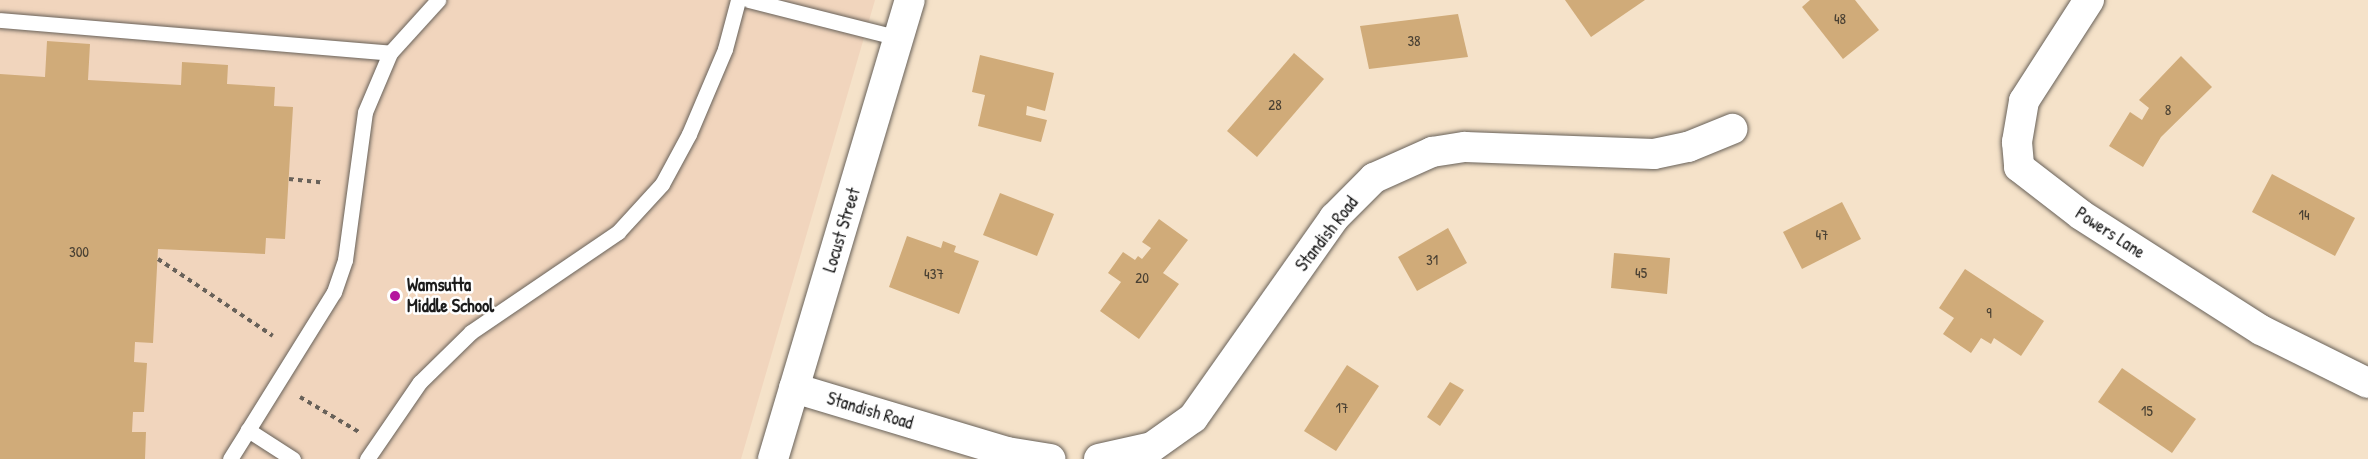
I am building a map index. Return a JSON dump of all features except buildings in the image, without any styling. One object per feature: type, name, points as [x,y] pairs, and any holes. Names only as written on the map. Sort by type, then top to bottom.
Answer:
[{"type":"street","name":"Locust Street","points":[[773,459],[910,0]]},
{"type":"street","name":"Powers Lane","points":[[2089,0],[2024,101],[2017,142],[2019,167],[2081,215],[2261,330],[2368,383]]},
{"type":"street","name":"Standish Road","points":[[1099,459],[1152,447],[1193,418],[1335,218],[1374,178],[1432,152],[1493,147],[1654,154],[1688,147],[1732,129]]},
{"type":"street","name":"Standish Road","points":[[794,388],[1007,452],[1050,459]]},
{"type":"lane","points":[[230,459],[334,292],[345,260],[365,112],[390,53],[438,0]]},
{"type":"lane","points":[[367,459],[420,382],[471,332],[618,232],[662,184],[689,134],[725,49],[738,0]]},
{"type":"lane","points":[[749,0],[899,38]]},
{"type":"lane","points":[[0,20],[390,53]]},
{"type":"lane","points":[[248,430],[293,459]]},
{"type":"path","points":[[289,179],[325,183]]},
{"type":"path","points":[[158,259],[273,336]]},
{"type":"path","points":[[300,397],[362,434]]},
{"type":"shaded area","name":"Wamsutta Middle School","points":[[0,0],[875,0],[741,459],[0,459]]},
{"type":"place","name":"Wamsutta Middle School","points":[[395,296]]}]
